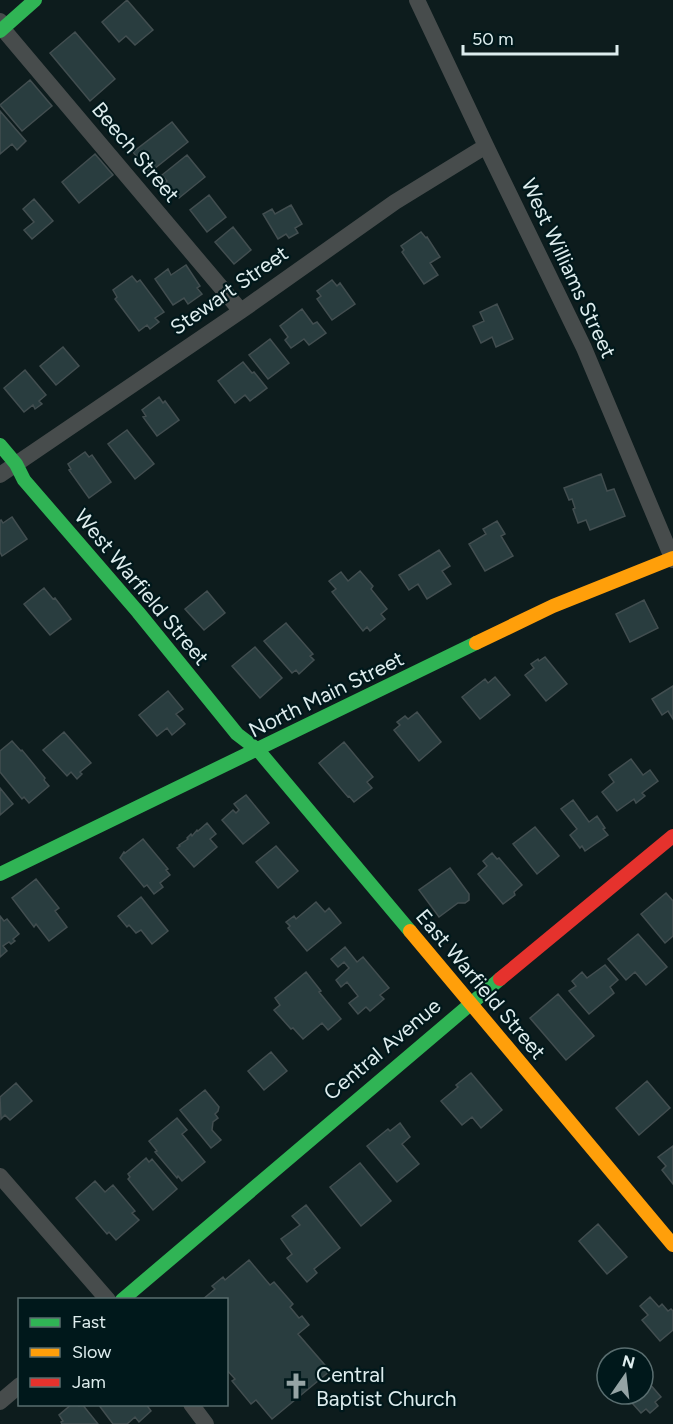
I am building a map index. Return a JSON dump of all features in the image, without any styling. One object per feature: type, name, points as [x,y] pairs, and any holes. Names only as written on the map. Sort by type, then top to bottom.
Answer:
[{"type":"street","points":[[1,27],[35,0]]},
{"type":"street","name":"West Williams Street","points":[[417,0],[584,348],[673,559]]},
{"type":"street","name":"Beech Street","points":[[1,27],[241,311]]},
{"type":"street","name":"Stewart Street","points":[[0,475],[241,311],[395,202],[486,146]]},
{"type":"street","name":"West Warfield Street","points":[[0,445],[16,464],[24,480],[138,612],[237,734],[258,750]]},
{"type":"street","name":"North Main Street","points":[[0,874],[553,606],[673,559]]},
{"type":"street","name":"East Warfield Street","points":[[258,750],[673,1245]]},
{"type":"street","name":"Central Avenue","points":[[123,1298],[470,1004],[673,836]]},
{"type":"street","points":[[0,1176],[107,1298]]},
{"type":"street","points":[[0,1402],[18,1387]]},
{"type":"street","points":[[192,1406],[206,1424]]},
{"type":"building","points":[[127,0],[153,30],[135,45],[126,36],[119,42],[102,22]]},
{"type":"building","points":[[75,32],[115,79],[90,101],[50,53]]},
{"type":"building","points":[[30,80],[52,106],[22,131],[0,105]]},
{"type":"building","points":[[0,111],[26,141],[17,150],[12,144],[0,154]]},
{"type":"building","points":[[172,122],[188,142],[149,173],[133,152]]},
{"type":"building","points":[[95,154],[113,175],[79,203],[62,182]]},
{"type":"building","points":[[187,155],[205,177],[179,198],[174,191],[171,193],[164,184],[167,181],[162,175]]},
{"type":"building","points":[[209,195],[226,217],[207,232],[190,210]]},
{"type":"building","points":[[34,199],[53,221],[32,239],[24,230],[34,222],[23,209]]},
{"type":"building","points":[[291,205],[302,224],[295,228],[298,233],[289,238],[286,234],[278,239],[263,214],[272,209],[275,214]]},
{"type":"building","points":[[233,227],[251,250],[234,264],[215,242]]},
{"type":"building","points":[[421,232],[440,257],[430,263],[438,275],[424,284],[402,252],[404,250],[401,246]]},
{"type":"building","points":[[186,265],[200,286],[197,288],[202,294],[188,304],[184,298],[173,305],[155,279],[168,269],[171,275]]},
{"type":"building","points":[[132,276],[137,282],[140,280],[164,312],[155,318],[159,322],[150,329],[147,325],[139,331],[115,299],[117,297],[113,290]]},
{"type":"building","points":[[332,280],[337,286],[340,283],[355,304],[332,320],[317,299],[321,296],[317,291]]},
{"type":"building","points":[[497,304],[513,339],[496,347],[492,337],[481,343],[473,326],[484,321],[480,312]]},
{"type":"building","points":[[302,309],[313,324],[317,322],[326,333],[309,345],[304,339],[291,348],[285,340],[288,337],[280,326]]},
{"type":"building","points":[[270,339],[289,363],[268,379],[249,355]]},
{"type":"building","points":[[63,347],[79,366],[56,385],[40,366]]},
{"type":"building","points":[[243,362],[267,388],[250,401],[245,395],[235,403],[218,381]]},
{"type":"building","points":[[25,370],[46,395],[39,401],[42,404],[35,409],[33,405],[24,412],[4,388]]},
{"type":"building","points":[[159,397],[163,403],[165,401],[179,420],[157,436],[143,417],[146,416],[142,410]]},
{"type":"building","points":[[127,430],[154,464],[135,479],[108,444]]},
{"type":"building","points":[[85,452],[89,457],[92,455],[111,482],[89,498],[69,470],[71,469],[68,464]]},
{"type":"building","points":[[601,474],[607,491],[614,489],[625,516],[590,530],[586,520],[578,523],[572,499],[569,500],[564,488]]},
{"type":"building","points":[[12,517],[27,539],[2,556],[0,521],[3,523]]},
{"type":"building","points":[[497,521],[505,534],[501,536],[513,556],[485,571],[469,544],[486,534],[483,529]]},
{"type":"building","points":[[439,550],[450,566],[442,571],[451,584],[427,599],[418,584],[409,590],[399,575]]},
{"type":"building","points":[[360,571],[373,586],[371,589],[387,609],[381,614],[385,619],[370,631],[367,627],[363,631],[332,592],[336,589],[329,581],[341,572],[348,581]]},
{"type":"building","points":[[44,588],[71,619],[50,635],[24,604]]},
{"type":"building","points":[[207,591],[225,613],[204,630],[185,609]]},
{"type":"building","points":[[644,600],[658,628],[630,642],[616,614]]},
{"type":"building","points":[[286,623],[313,654],[310,656],[314,660],[299,674],[296,670],[292,673],[264,641]]},
{"type":"building","points":[[255,647],[282,678],[260,698],[232,666]]},
{"type":"building","points":[[545,657],[567,684],[546,701],[525,675],[534,668],[531,664]]},
{"type":"building","points":[[495,677],[510,695],[480,719],[462,697],[485,679],[488,683]]},
{"type":"building","points":[[673,686],[673,719],[668,711],[662,715],[652,699]]},
{"type":"building","points":[[168,691],[183,709],[176,714],[185,724],[172,735],[167,728],[157,736],[139,715]]},
{"type":"building","points":[[417,712],[441,742],[419,761],[394,730],[400,725],[397,722],[405,716],[408,719]]},
{"type":"building","points":[[64,732],[91,763],[80,772],[82,774],[77,779],[71,772],[67,776],[43,750]]},
{"type":"building","points":[[12,741],[22,750],[49,786],[29,803],[24,797],[22,799],[0,772],[0,751]]},
{"type":"building","points":[[344,742],[373,777],[367,782],[372,788],[354,802],[319,763]]},
{"type":"building","points":[[631,759],[643,775],[650,770],[658,781],[642,793],[645,796],[636,803],[634,799],[617,811],[602,792],[614,782],[609,775]]},
{"type":"building","points":[[0,788],[13,804],[0,815]]},
{"type":"building","points":[[246,795],[269,823],[243,844],[222,820],[233,810],[236,813],[239,810],[234,804]]},
{"type":"building","points":[[573,800],[589,822],[597,816],[608,835],[585,851],[570,835],[577,829],[561,809]]},
{"type":"building","points":[[207,823],[216,834],[210,839],[217,847],[194,867],[177,848]]},
{"type":"building","points":[[535,827],[559,856],[537,874],[513,844]]},
{"type":"building","points":[[143,839],[168,869],[166,870],[170,875],[160,883],[163,887],[154,894],[147,885],[144,887],[120,858],[124,852]]},
{"type":"building","points":[[276,846],[298,871],[278,888],[256,862]]},
{"type":"building","points":[[492,853],[522,885],[514,892],[515,895],[503,904],[478,874],[487,866],[483,861]]},
{"type":"building","points":[[450,868],[469,894],[469,900],[465,903],[458,903],[439,917],[419,890]]},
{"type":"building","points":[[36,879],[59,908],[55,911],[67,927],[49,941],[36,924],[34,927],[12,898]]},
{"type":"building","points":[[666,893],[673,901],[673,936],[665,943],[641,914]]},
{"type":"building","points":[[141,897],[168,931],[152,944],[141,930],[136,933],[129,925],[127,927],[118,916]]},
{"type":"building","points":[[316,902],[325,912],[329,908],[341,923],[307,951],[288,928],[290,926],[286,922],[294,916],[296,919]]},
{"type":"building","points":[[0,916],[4,921],[7,919],[19,934],[11,944],[9,942],[3,946],[7,951],[0,957]]},
{"type":"building","points":[[638,934],[667,967],[646,985],[635,972],[626,980],[608,959]]},
{"type":"building","points":[[345,947],[357,962],[363,957],[389,988],[380,995],[384,999],[370,1011],[366,1007],[358,1014],[349,1003],[358,996],[347,982],[341,987],[336,980],[349,968],[344,962],[338,967],[331,959]]},
{"type":"building","points":[[605,965],[618,980],[610,987],[614,993],[589,1014],[569,991],[576,986],[572,981],[582,972],[587,978]]},
{"type":"building","points":[[306,972],[341,1019],[328,1030],[322,1023],[303,1039],[274,1010],[280,1005],[275,998]]},
{"type":"building","points":[[558,994],[594,1036],[566,1060],[530,1018]]},
{"type":"building","points":[[271,1052],[287,1071],[264,1090],[248,1071]]},
{"type":"building","points":[[471,1073],[502,1110],[481,1128],[472,1117],[462,1125],[441,1101]]},
{"type":"building","points":[[647,1081],[670,1108],[639,1135],[616,1108]]},
{"type":"building","points":[[16,1083],[32,1101],[10,1120],[5,1115],[1,1119],[0,1097]]},
{"type":"building","points":[[205,1090],[219,1107],[215,1114],[218,1118],[213,1122],[212,1130],[221,1140],[211,1148],[180,1110]]},
{"type":"building","points":[[177,1118],[187,1130],[182,1134],[205,1162],[182,1181],[155,1152],[157,1151],[149,1141]]},
{"type":"building","points":[[400,1123],[410,1137],[402,1144],[419,1164],[397,1182],[367,1146],[388,1129],[390,1131]]},
{"type":"building","points":[[673,1146],[673,1184],[662,1170],[666,1166],[658,1157]]},
{"type":"building","points":[[146,1158],[149,1162],[152,1159],[177,1189],[153,1210],[128,1179],[130,1177],[128,1174]]},
{"type":"building","points":[[360,1163],[391,1201],[361,1226],[330,1187]]},
{"type":"building","points":[[95,1181],[105,1192],[113,1185],[135,1211],[132,1213],[139,1220],[116,1240],[109,1232],[107,1234],[76,1198]]},
{"type":"building","points":[[306,1205],[340,1248],[314,1269],[317,1273],[307,1282],[287,1258],[292,1254],[281,1239],[300,1225],[292,1216]]},
{"type":"building","points":[[598,1224],[627,1257],[607,1274],[579,1241]]},
{"type":"building","points":[[249,1260],[270,1285],[274,1282],[293,1304],[290,1307],[309,1325],[298,1334],[330,1371],[272,1419],[256,1400],[251,1404],[232,1381],[235,1379],[228,1371],[228,1298],[204,1298],[215,1289],[212,1286],[223,1277],[225,1280]]},
{"type":"building","points":[[650,1297],[659,1307],[662,1304],[668,1311],[671,1309],[673,1311],[673,1330],[660,1341],[642,1320],[648,1315],[640,1306]]},
{"type":"building","points":[[655,1390],[661,1397],[655,1402]]},
{"type":"building","points":[[655,1402],[658,1406],[650,1413],[646,1409],[641,1413],[635,1406],[655,1406]]},
{"type":"building","points":[[70,1406],[84,1406],[98,1424],[62,1424],[63,1421],[59,1415]]},
{"type":"building","points":[[100,1406],[147,1406],[151,1411],[139,1422],[135,1417],[127,1424],[113,1424]]},
{"type":"traffic: fast","points":[[0,31],[35,0]]},
{"type":"traffic: fast","points":[[0,445],[16,464],[24,480],[138,612],[237,734],[258,750],[410,931]]},
{"type":"traffic: fast","points":[[0,874],[476,643]]},
{"type":"traffic: fast","points":[[124,1298],[500,979]]},
{"type":"traffic: slow","points":[[476,643],[553,606],[673,558]]},
{"type":"traffic: slow","points":[[410,931],[673,1245]]},
{"type":"traffic: jam","points":[[500,979],[673,836]]},
{"type":"place","name":"Central Baptist Church","points":[[296,1386]]}]
